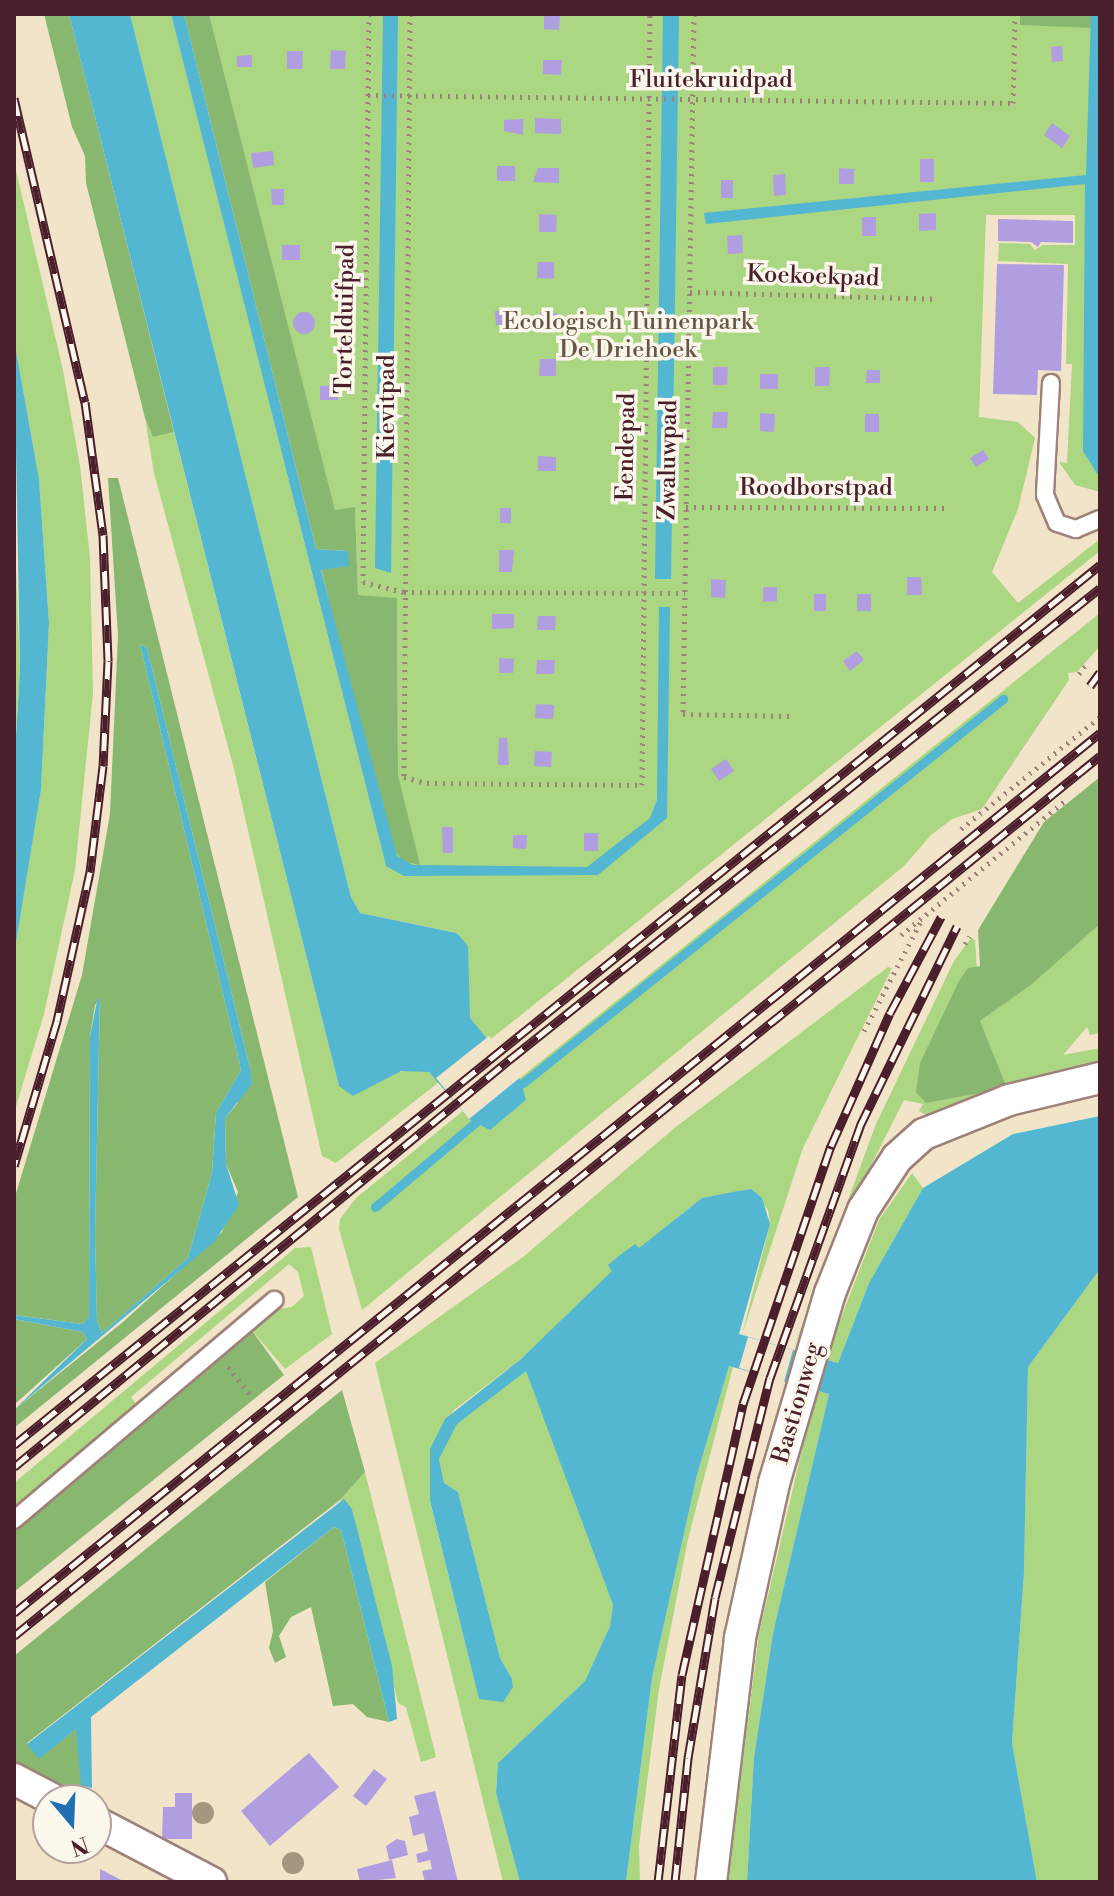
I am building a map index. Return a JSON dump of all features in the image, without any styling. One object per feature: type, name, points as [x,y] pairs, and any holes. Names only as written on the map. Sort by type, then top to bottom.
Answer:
[{"type":"street","name":"Bastionweg","points":[[711,1882],[740,1638],[801,1388],[863,1210],[897,1158],[924,1134],[958,1117],[1100,1078]]},
{"type":"street","points":[[14,1779],[32,1788]]},
{"type":"street","points":[[112,1830],[211,1882]]},
{"type":"lane","points":[[1051,383],[1045,495],[1057,523],[1076,529],[1100,519]]},
{"type":"lane","points":[[14,1520],[274,1300]]},
{"type":"path","name":"Tortelduifpad","points":[[369,14],[363,582],[379,590],[404,592]]},
{"type":"path","name":"Kievitpad","points":[[410,14],[405,96],[404,777],[427,783],[642,785]]},
{"type":"path","name":"Eendepad","points":[[642,785],[653,98],[650,14]]},
{"type":"path","name":"Zwaluwpad","points":[[694,14],[683,714],[790,716]]},
{"type":"path","name":"Fluitekruidpad","points":[[368,95],[1013,103],[1015,14]]},
{"type":"path","name":"Koekoekpad","points":[[690,292],[935,299]]},
{"type":"path","name":"Roodborstpad","points":[[686,507],[946,508]]},
{"type":"path","points":[[404,592],[685,593]]},
{"type":"path","points":[[1079,674],[1085,666]]},
{"type":"path","points":[[961,829],[1100,717]]},
{"type":"path","points":[[901,935],[1065,801]]},
{"type":"path","points":[[864,1031],[921,921]]},
{"type":"path","points":[[965,944],[970,936]]},
{"type":"path","points":[[234,1375],[251,1395]]},
{"type":"green space","points":[[44,14],[69,14],[174,432],[153,437],[145,418],[86,183],[85,156],[72,127]]},
{"type":"green space","name":"Ecologisch Tuinenpark De Driehoek","points":[[130,14],[171,14],[386,866],[398,775],[397,599],[358,595],[355,508],[335,511],[209,14],[1100,14],[1100,492],[1075,485],[1059,462],[1067,463],[1072,364],[1066,364],[1068,264],[998,261],[999,243],[1030,244],[1035,250],[1043,245],[1075,245],[1075,215],[986,215],[979,417],[1018,422],[1035,438],[1018,509],[992,572],[1018,603],[1100,539],[1100,551],[486,1043],[470,1018],[458,933],[360,913],[351,897]]},
{"type":"green space","points":[[184,14],[209,14],[335,510],[355,507],[358,595],[397,598],[398,775],[420,865],[403,861],[390,846],[321,569],[348,551],[316,549]]},
{"type":"green space","points":[[1020,14],[1091,14],[1092,28],[1020,25]]},
{"type":"green space","points":[[14,162],[63,370],[80,466],[90,558],[93,693],[75,870],[44,1014],[14,1113],[14,955],[41,790],[49,623],[39,479],[14,339]]},
{"type":"green space","points":[[145,418],[153,437],[174,432],[339,1086],[411,1069],[429,1072],[439,1082],[336,1163],[322,1156],[234,769],[154,473]]},
{"type":"green space","points":[[108,478],[118,478],[298,1197],[14,1428],[14,1410],[123,1322],[222,1232],[238,1192],[226,1164],[225,1118],[237,1104],[250,1068],[147,648],[140,644],[241,1070],[216,1113],[212,1173],[188,1258],[102,1333],[97,1321],[95,1235],[100,999],[95,1005],[90,1036],[89,1317],[83,1324],[14,1315],[14,1200],[82,975],[110,814],[118,636]]},
{"type":"green space","points":[[14,516],[20,669],[14,771]]},
{"type":"green space","points":[[1100,613],[1100,646],[1077,672],[1068,673],[1069,680],[982,809],[952,819],[931,835],[904,866],[362,1310],[339,1229],[340,1219],[356,1198],[463,1111],[490,1129],[526,1100],[520,1078]]},
{"type":"green space","points":[[1100,777],[1100,924],[1031,985],[980,1021],[1007,1088],[926,1103],[916,1092],[920,1063],[959,981],[968,968],[980,966],[978,930],[1044,822]]},
{"type":"green space","points":[[1100,924],[1100,1033],[1090,1035],[1087,1027],[1063,1055],[1100,1048],[1100,1066],[979,1096],[928,1116],[919,1111],[923,1104],[904,1100],[861,1185],[793,1350],[876,1124],[954,961],[971,938],[975,940],[980,1021],[1031,985]]},
{"type":"green space","points":[[888,967],[892,968],[803,1148],[742,1335],[770,1224],[768,1210],[751,1189],[702,1198],[638,1249],[521,1359],[454,1410],[430,1449],[430,1502],[479,1699],[513,1687],[512,1679],[500,1658],[458,1492],[444,1483],[439,1459],[456,1424],[526,1370],[613,1605],[610,1626],[585,1681],[498,1763],[496,1793],[520,1882],[503,1882],[375,1363],[523,1257],[677,1126]]},
{"type":"green space","points":[[912,1173],[923,1188],[869,1283],[838,1363],[825,1359],[879,1220]]},
{"type":"green space","points":[[311,1247],[332,1334],[285,1369],[250,1328],[270,1310],[292,1307],[304,1296],[298,1272],[289,1264],[131,1397],[137,1405],[14,1509],[14,1483],[295,1248]]},
{"type":"green space","points":[[1100,1269],[1100,1882],[1037,1882],[1012,1743],[1024,1573],[1028,1367]]},
{"type":"green space","points":[[14,1319],[83,1332],[87,1339],[14,1405]]},
{"type":"green space","points":[[250,1328],[284,1375],[14,1592],[14,1532]]},
{"type":"green space","points":[[729,1366],[733,1367],[688,1539],[659,1689],[639,1845],[640,1882],[626,1882],[652,1678],[697,1475]]},
{"type":"green space","points":[[342,1390],[365,1472],[340,1500],[27,1743],[39,1758],[76,1729],[80,1732],[82,1784],[50,1784],[14,1766],[14,1656]]},
{"type":"green space","points":[[816,1390],[829,1394],[773,1633],[754,1757],[747,1882],[727,1882],[759,1634]]},
{"type":"green space","points":[[365,1472],[436,1757],[421,1762],[406,1707],[398,1703],[352,1509],[340,1500]]},
{"type":"green space","points":[[334,1527],[341,1530],[389,1722],[367,1717],[353,1704],[333,1706],[311,1607],[291,1617],[279,1636],[286,1657],[275,1663],[269,1648],[273,1631],[265,1582]]},
{"type":"water","points":[[69,14],[130,14],[351,897],[360,913],[457,933],[468,946],[470,1018],[521,1080],[526,1100],[490,1130],[470,1120],[429,1072],[401,1071],[353,1096],[339,1086]]},
{"type":"water","points":[[171,14],[184,14],[316,549],[348,551],[349,566],[321,570],[397,856],[413,865],[587,867],[650,818],[657,800],[659,607],[670,607],[667,818],[598,875],[404,876],[386,866]]},
{"type":"water","points":[[383,14],[398,14],[391,573],[375,568]]},
{"type":"water","points":[[663,14],[679,14],[671,579],[655,579]]},
{"type":"water","points":[[1091,14],[1100,14],[1098,475],[1083,451],[1085,184],[706,224],[704,213],[1086,175]]},
{"type":"water","points":[[14,339],[39,479],[49,623],[41,790],[14,955],[14,771],[20,669]]},
{"type":"water","points":[[140,644],[147,648],[250,1068],[252,1084],[225,1118],[226,1164],[239,1205],[214,1242],[14,1410],[87,1339],[83,1332],[14,1319],[14,1315],[83,1324],[89,1317],[90,1036],[97,1001],[100,998],[95,1235],[97,1321],[102,1333],[188,1258],[212,1173],[216,1113],[241,1070]]},
{"type":"water","points":[[1100,1116],[1100,1269],[1028,1367],[1024,1573],[1012,1743],[1037,1882],[747,1882],[754,1757],[773,1633],[829,1394],[729,1366],[697,1475],[652,1678],[626,1882],[520,1882],[496,1793],[498,1763],[585,1681],[610,1626],[613,1605],[526,1371],[457,1424],[439,1459],[444,1483],[458,1492],[500,1658],[512,1679],[513,1687],[503,1702],[479,1699],[430,1501],[430,1449],[445,1419],[521,1359],[612,1271],[608,1265],[620,1255],[635,1244],[639,1248],[702,1198],[751,1189],[762,1198],[770,1224],[739,1334],[838,1363],[869,1283],[923,1188],[1013,1134]]},
{"type":"water","points":[[344,1499],[352,1509],[392,1666],[397,1719],[389,1722],[341,1530],[334,1527],[91,1717],[92,1784],[81,1784],[76,1729],[39,1759],[27,1744]]},
{"type":"pier","points":[[489,1036],[522,1076],[469,1119],[436,1078]]},
{"type":"pier","points":[[748,1337],[793,1350],[784,1382],[739,1368]]},
{"type":"building","points":[[544,15],[560,15],[559,30],[544,29]]},
{"type":"building","points":[[1062,46],[1063,61],[1052,62],[1051,47]]},
{"type":"building","points":[[331,50],[346,51],[345,69],[330,69]]},
{"type":"building","points":[[287,51],[303,51],[302,69],[287,69]]},
{"type":"building","points":[[252,55],[252,67],[237,67],[237,56]]},
{"type":"building","points":[[543,60],[562,60],[561,75],[543,74]]},
{"type":"building","points":[[535,118],[561,119],[561,134],[535,133]]},
{"type":"building","points":[[523,119],[523,135],[504,131],[504,120]]},
{"type":"building","points":[[1052,123],[1070,136],[1062,148],[1044,135]]},
{"type":"building","points":[[273,151],[274,165],[253,168],[251,153]]},
{"type":"building","points":[[920,159],[934,159],[934,182],[920,182]]},
{"type":"building","points":[[497,166],[515,166],[515,181],[497,181]]},
{"type":"building","points":[[538,168],[559,168],[559,183],[533,182]]},
{"type":"building","points":[[839,168],[854,169],[854,184],[839,184]]},
{"type":"building","points":[[785,174],[786,195],[774,196],[773,175]]},
{"type":"building","points":[[721,180],[733,180],[733,198],[721,198]]},
{"type":"building","points":[[271,189],[284,189],[284,205],[272,205]]},
{"type":"building","points":[[936,213],[936,230],[919,231],[919,214]]},
{"type":"building","points":[[539,214],[557,215],[556,232],[539,232]]},
{"type":"building","points":[[862,217],[876,217],[876,236],[862,236]]},
{"type":"building","points":[[998,219],[1073,221],[1073,243],[1041,242],[1038,247],[1031,242],[998,241]]},
{"type":"building","points":[[742,235],[743,253],[728,254],[727,236]]},
{"type":"building","points":[[282,245],[300,245],[300,260],[282,260]]},
{"type":"building","points":[[538,262],[554,262],[554,279],[537,278]]},
{"type":"building","points":[[997,264],[1064,265],[1061,371],[1038,370],[1037,395],[993,394]]},
{"type":"building","points":[[514,310],[515,324],[496,325],[495,311]]},
{"type":"building","points":[[304,312],[312,315],[315,323],[312,331],[304,334],[296,331],[293,323],[296,315]]},
{"type":"building","points":[[540,313],[558,313],[558,324],[540,324]]},
{"type":"building","points":[[540,359],[556,359],[556,376],[539,376]]},
{"type":"building","points":[[713,367],[728,367],[727,385],[713,385]]},
{"type":"building","points":[[815,367],[830,367],[829,386],[815,386]]},
{"type":"building","points":[[867,370],[880,370],[880,383],[866,383]]},
{"type":"building","points":[[760,374],[778,374],[778,389],[760,389]]},
{"type":"building","points":[[338,385],[338,400],[320,400],[320,386]]},
{"type":"building","points":[[713,412],[728,412],[727,428],[712,428]]},
{"type":"building","points":[[760,413],[775,414],[774,432],[760,431]]},
{"type":"building","points":[[865,414],[879,414],[879,432],[865,432]]},
{"type":"building","points":[[983,450],[989,459],[976,467],[970,458]]},
{"type":"building","points":[[538,456],[556,457],[556,471],[538,471]]},
{"type":"building","points":[[500,508],[511,508],[511,523],[500,523]]},
{"type":"building","points":[[499,550],[514,550],[512,572],[499,572]]},
{"type":"building","points":[[907,577],[921,577],[922,595],[907,595]]},
{"type":"building","points":[[711,579],[726,580],[725,598],[711,597]]},
{"type":"building","points":[[763,587],[777,587],[777,601],[763,602]]},
{"type":"building","points":[[814,594],[826,594],[826,611],[814,611]]},
{"type":"building","points":[[857,594],[871,594],[871,611],[857,611]]},
{"type":"building","points":[[492,614],[514,614],[514,628],[492,629]]},
{"type":"building","points":[[538,616],[556,616],[555,630],[537,630]]},
{"type":"building","points":[[857,651],[864,660],[850,671],[843,661]]},
{"type":"building","points":[[499,658],[514,659],[513,673],[499,673]]},
{"type":"building","points":[[537,660],[555,660],[554,674],[536,674]]},
{"type":"building","points":[[536,704],[554,705],[553,719],[535,718]]},
{"type":"building","points":[[499,738],[507,738],[509,765],[498,765]]},
{"type":"building","points":[[535,751],[552,752],[551,767],[534,766]]},
{"type":"building","points":[[726,759],[734,771],[719,781],[711,769]]},
{"type":"building","points":[[442,827],[453,827],[453,853],[443,853]]},
{"type":"building","points":[[584,833],[598,833],[598,851],[584,851]]},
{"type":"building","points":[[513,835],[527,835],[526,849],[513,848]]},
{"type":"building","points":[[309,1753],[339,1787],[270,1846],[241,1811]]},
{"type":"building","points":[[374,1769],[387,1779],[366,1806],[353,1796]]},
{"type":"building","points":[[435,1791],[458,1882],[425,1882],[422,1871],[432,1869],[430,1860],[418,1863],[416,1854],[428,1851],[424,1833],[413,1836],[409,1817],[419,1814],[414,1796]]},
{"type":"building","points":[[175,1793],[192,1793],[192,1839],[162,1839],[163,1807],[175,1807]]},
{"type":"building","points":[[397,1839],[405,1841],[408,1855],[389,1860],[386,1846]]},
{"type":"building","points":[[392,1860],[396,1878],[360,1882],[357,1869]]},
{"type":"building","points":[[100,1869],[125,1882],[100,1882]]},
{"type":"waterway","points":[[523,1083],[1003,699]]},
{"type":"waterway","points":[[375,1207],[476,1122]]},
{"type":"railway","points":[[14,98],[85,402],[103,535],[108,661],[103,766],[90,872],[57,1021],[14,1166]]},
{"type":"railway","points":[[14,1445],[1100,565]]},
{"type":"railway","points":[[14,1467],[509,1060],[1100,588]]},
{"type":"railway","points":[[1090,686],[1100,672]]},
{"type":"railway","points":[[14,1613],[1100,733]]},
{"type":"railway","points":[[14,1636],[1100,756]]},
{"type":"railway","points":[[658,1882],[682,1675],[743,1404],[831,1146],[890,1013],[941,917]]},
{"type":"railway","points":[[675,1882],[688,1758],[715,1598],[770,1378],[860,1126],[957,926]]}]
